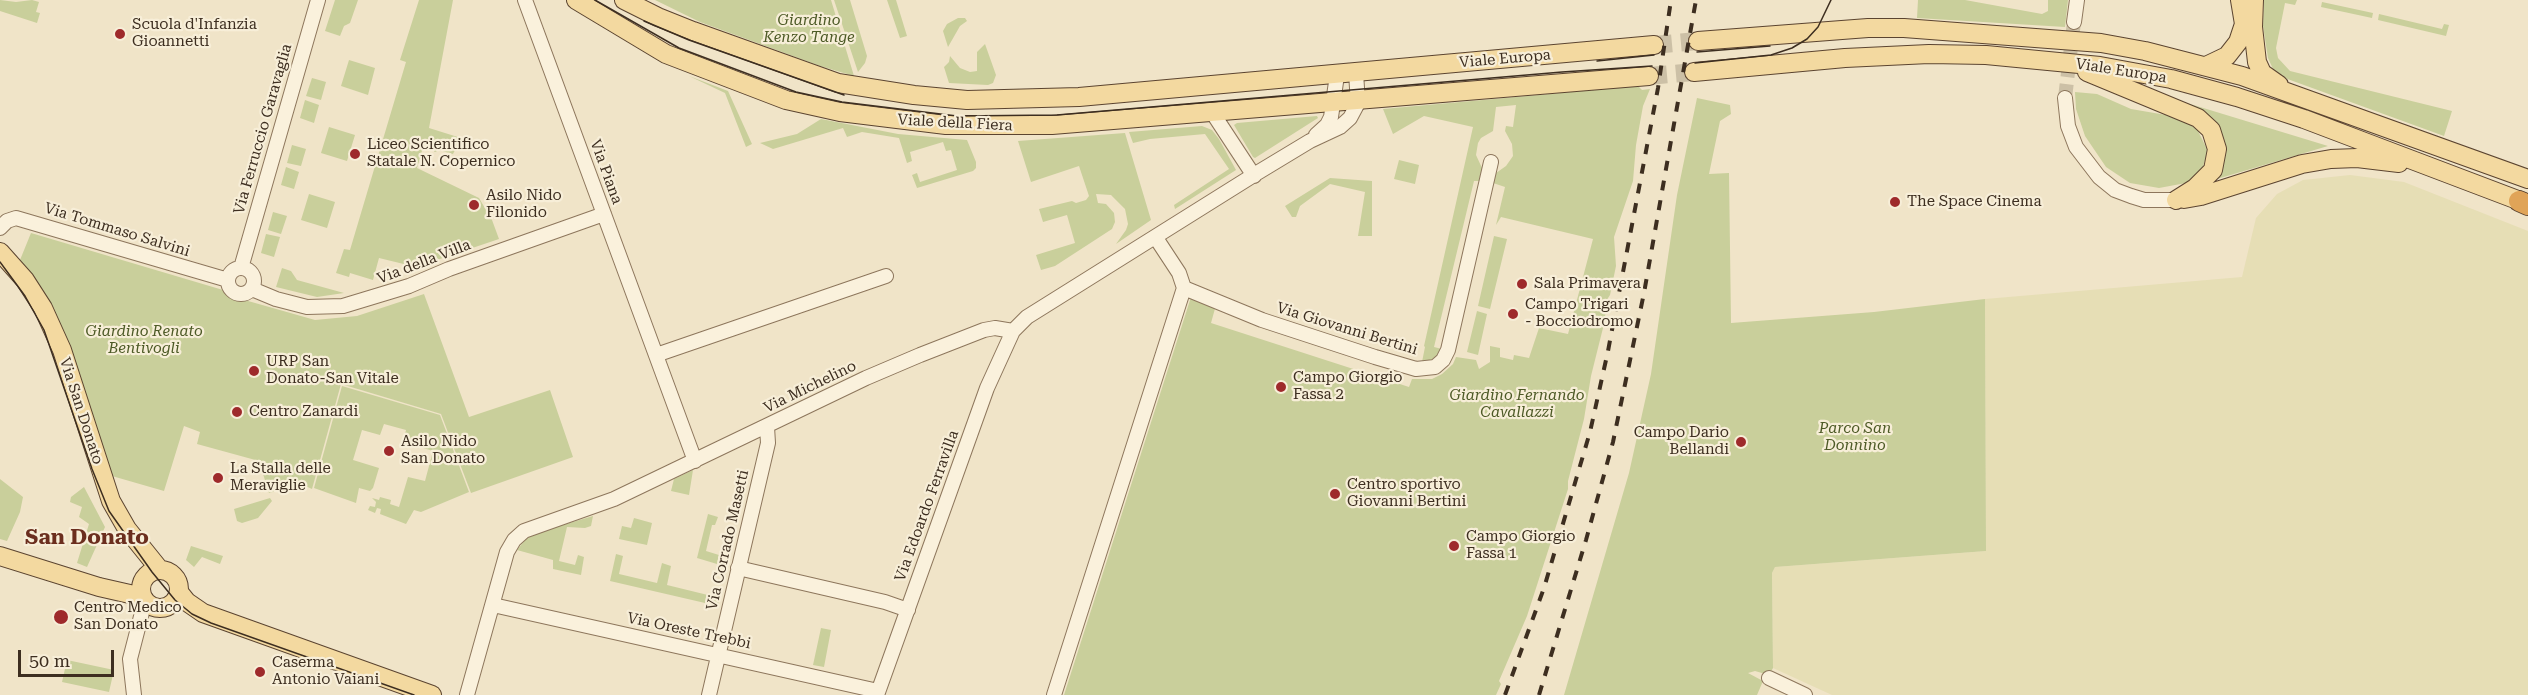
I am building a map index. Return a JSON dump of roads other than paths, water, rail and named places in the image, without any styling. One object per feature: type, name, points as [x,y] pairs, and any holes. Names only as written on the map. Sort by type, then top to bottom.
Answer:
[{"type":"main road","name":"Viale della Fiera","points":[[576,0],[642,41],[679,60],[786,100],[828,110],[946,125],[1004,127],[1359,100]]},
{"type":"main road","name":"Viale della Fiera","points":[[624,0],[685,28],[820,77],[862,88],[939,98],[1059,99],[1356,73]]},
{"type":"main road","points":[[2206,66],[2227,56],[2238,42],[2244,24],[2240,0]]},
{"type":"main road","points":[[2254,0],[2253,44],[2257,62],[2262,73],[2269,80],[2432,144]]},
{"type":"main road","name":"Viale Europa","points":[[1698,41],[1868,28],[1934,29],[2101,43],[2145,51],[2242,76],[2528,179]]},
{"type":"main road","name":"Viale Europa","points":[[1356,73],[1654,45]]},
{"type":"main road","name":"Viale Europa","points":[[1694,72],[1889,56],[1986,55],[2139,72],[2237,97],[2304,119],[2525,203]]},
{"type":"main road","points":[[2044,60],[2077,68],[2123,86],[2198,118],[2211,130],[2217,149],[2213,170],[2195,188],[2176,200]]},
{"type":"main road","name":"Viale Europa","points":[[1359,100],[1649,76]]},
{"type":"main road","points":[[2176,200],[2201,196],[2302,164],[2331,159],[2357,158],[2430,168]]},
{"type":"main road","name":"Via San Donato","points":[[0,252],[25,280],[43,308],[62,350],[111,501],[128,529],[160,570]]},
{"type":"main road","points":[[0,556],[144,599],[155,608],[167,607],[174,602],[178,584],[173,576],[160,570],[154,571],[145,577],[141,587],[144,599]]},
{"type":"main road","points":[[178,592],[191,606],[203,613],[432,695]]},
{"type":"street","name":"Via Ferruccio Garavaglia","points":[[241,268],[318,0]]},
{"type":"street","name":"Via Piana","points":[[525,0],[695,461]]},
{"type":"street","points":[[2074,22],[2078,0]]},
{"type":"street","points":[[1013,331],[1027,317],[1310,141],[1343,125],[1359,100],[1356,73]]},
{"type":"street","points":[[1310,141],[1327,125],[1337,75]]},
{"type":"street","points":[[2065,98],[2068,126],[2076,147],[2099,177],[2115,190],[2137,198],[2160,201],[2176,200]]},
{"type":"street","points":[[1212,112],[1254,176]]},
{"type":"street","name":"Via Giovanni Bertini","points":[[1184,288],[1262,320],[1375,357],[1416,369],[1435,367],[1443,360],[1448,350],[1491,162]]},
{"type":"street","name":"Via della Villa","points":[[252,289],[276,299],[307,307],[343,306],[409,286],[449,269],[604,214]]},
{"type":"street","name":"Via Tommaso Salvini","points":[[0,228],[7,221],[16,218],[228,280]]},
{"type":"street","points":[[1054,695],[1184,288],[1179,273],[1156,238]]},
{"type":"street","points":[[241,268],[253,275],[254,282],[252,289],[242,294],[235,293],[230,288],[228,280],[233,270],[241,268]]},
{"type":"street","points":[[656,355],[886,276]]},
{"type":"street","name":"Via Michelino","points":[[467,695],[507,552],[519,534],[530,528],[614,499],[866,378],[989,329],[1013,331]]},
{"type":"street","name":"Via Edoardo Ferravilla","points":[[878,693],[987,388],[1013,331]]},
{"type":"street","name":"Via Corrado Masetti","points":[[709,695],[768,443],[766,427]]},
{"type":"street","points":[[738,568],[908,610]]},
{"type":"street","points":[[134,695],[130,659],[144,599]]},
{"type":"street","name":"Via Oreste Trebbi","points":[[493,605],[878,693]]},
{"type":"street","points":[[1769,678],[1805,695]]},
{"type":"tunnel","points":[[2065,98],[2074,22]]},
{"type":"tunnel","points":[[1654,45],[1698,41]]},
{"type":"tunnel","points":[[1649,76],[1694,72]]},
{"type":"tram line","points":[[595,0],[679,48],[796,92],[842,102],[957,116],[1057,115],[1652,66]]},
{"type":"tram line","points":[[1695,63],[1771,55],[1792,48],[1807,39],[1818,27],[1831,0]]},
{"type":"tram line","points":[[644,21],[689,40],[844,95]]},
{"type":"tram line","points":[[1697,52],[1770,46]]},
{"type":"tram line","points":[[1597,61],[1654,55]]},
{"type":"tram line","points":[[0,262],[25,296],[44,330],[92,469],[109,511],[175,600],[192,614],[211,623],[414,695]]},
{"type":"railway","points":[[1505,695],[1544,588],[1590,432],[1608,351],[1658,88],[1671,0]]},
{"type":"railway","points":[[1539,695],[1613,442],[1644,293],[1696,0]]},
{"type":"place","name":"Scuola d'Infanzia Gioannetti","points":[[120,34]]},
{"type":"place","name":"Liceo Scientifico Statale N. Copernico","points":[[355,154]]},
{"type":"place","name":"The Space Cinema","points":[[1895,202]]},
{"type":"place","name":"Asilo Nido Filonido","points":[[474,205]]},
{"type":"place","name":"Sala Primavera","points":[[1522,284]]},
{"type":"place","name":"Campo Trigari - Bocciodromo","points":[[1513,314]]},
{"type":"place","name":"URP San Donato-San Vitale","points":[[254,371]]},
{"type":"place","name":"Campo Giorgio Fassa 2","points":[[1281,387]]},
{"type":"place","name":"Centro Zanardi","points":[[237,412]]},
{"type":"place","name":"Campo Dario Bellandi","points":[[1741,442]]},
{"type":"place","name":"Asilo Nido San Donato","points":[[389,451]]},
{"type":"place","name":"La Stalla delle Meraviglie","points":[[218,478]]},
{"type":"place","name":"Centro sportivo Giovanni Bertini","points":[[1335,494]]},
{"type":"place","name":"Campo Giorgio Fassa 1","points":[[1454,546]]},
{"type":"place","name":"Centro Medico San Donato","points":[[61,617]]},
{"type":"place","name":"Caserma Antonio Vaiani","points":[[260,672]]},
{"type":"district","name":"San Donato","points":[[87,538]]},
{"type":"park label","name":"Giardino Kenzo Tange","points":[[809,30]]},
{"type":"park label","name":"Giardino Renato Bentivogli","points":[[144,340]]},
{"type":"park label","name":"Giardino Fernando Cavallazzi","points":[[1517,404]]},
{"type":"park label","name":"Parco San Donnino","points":[[1855,438]]}]
